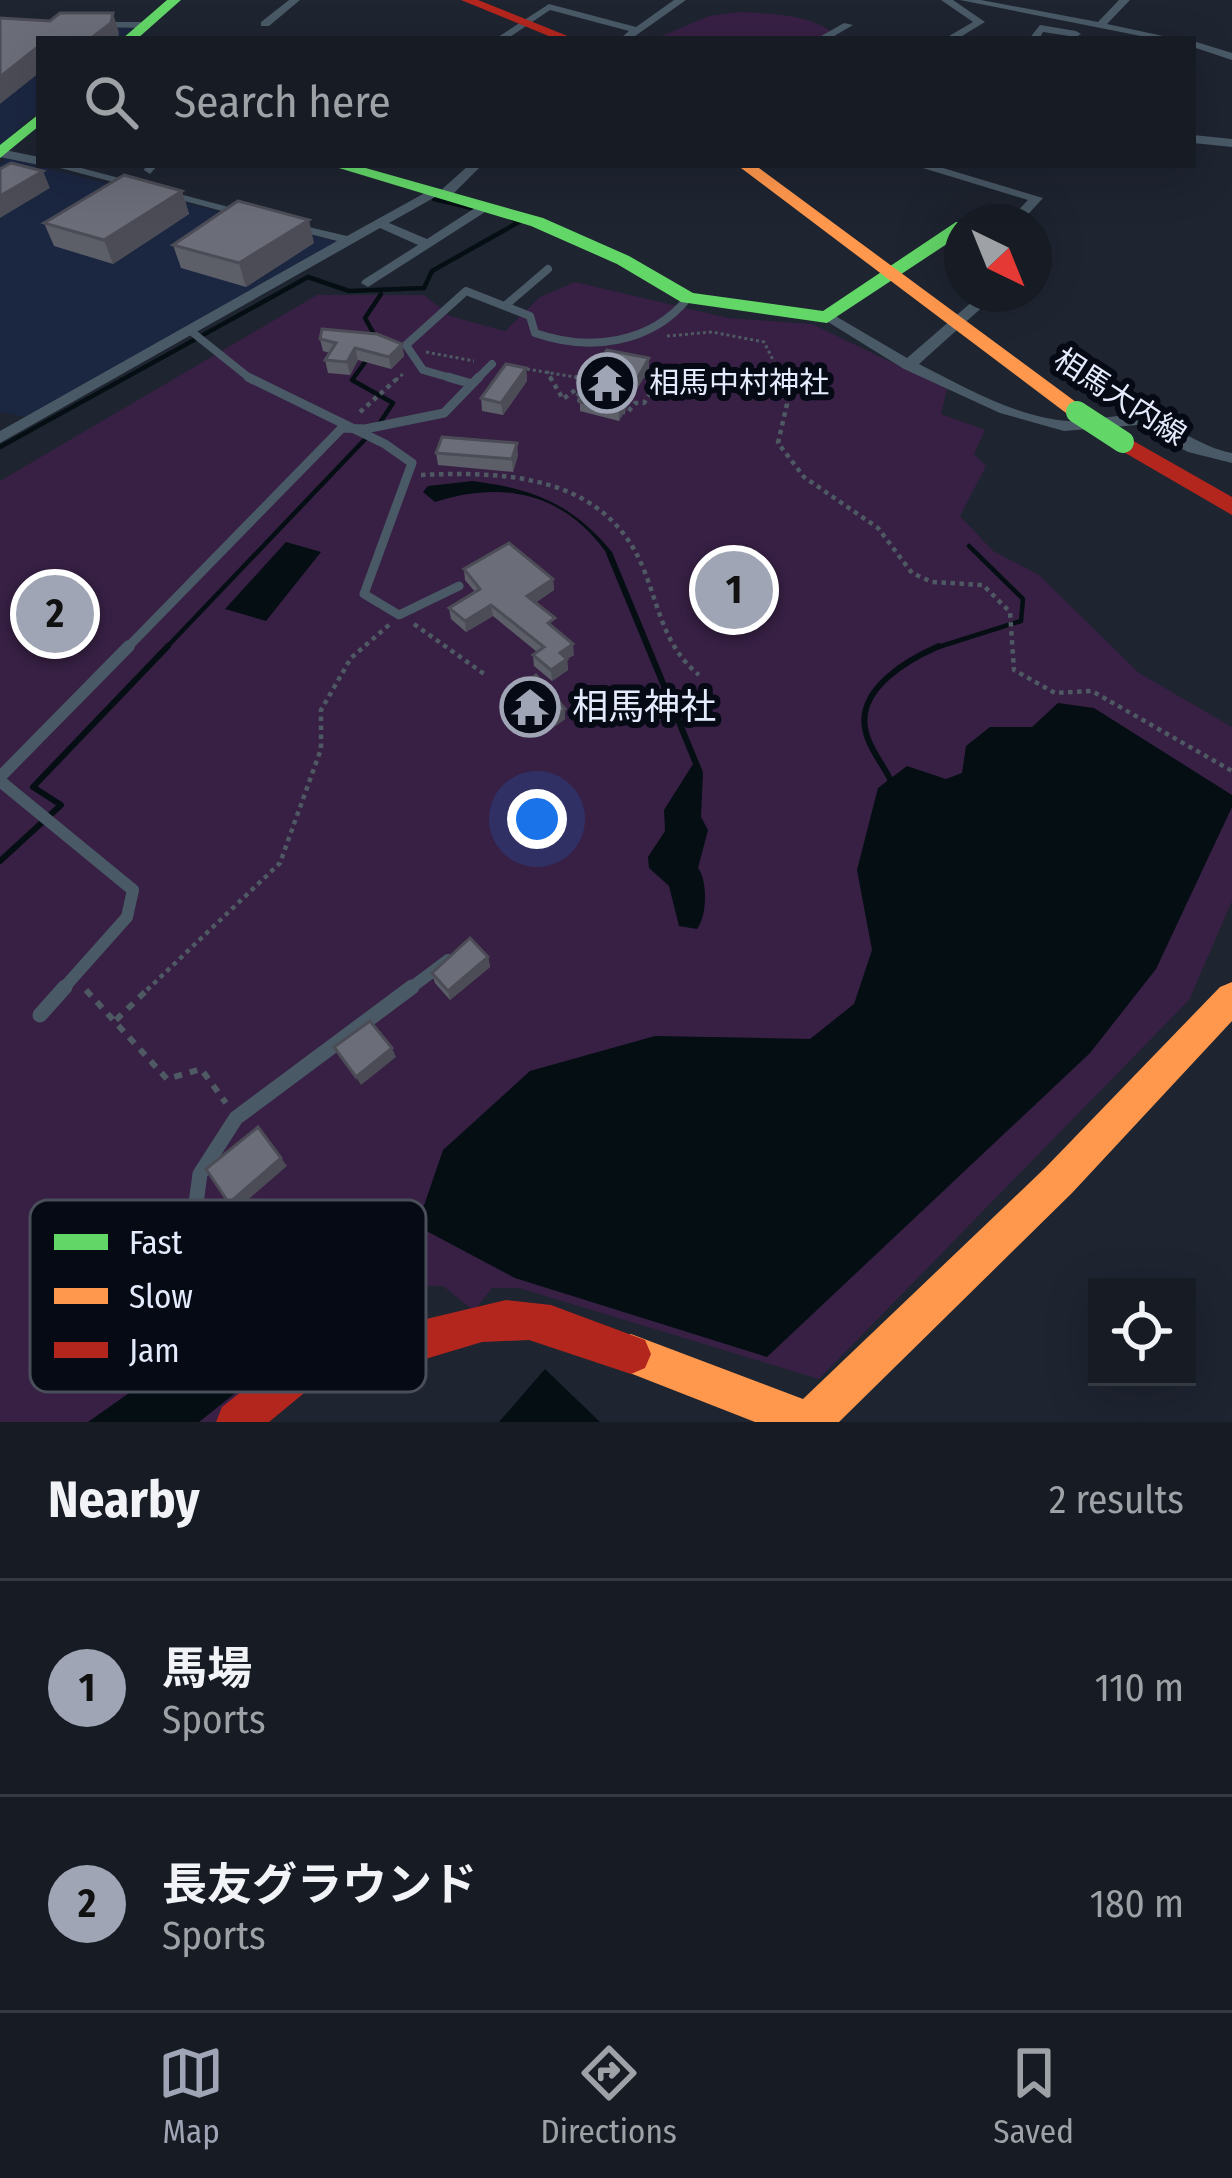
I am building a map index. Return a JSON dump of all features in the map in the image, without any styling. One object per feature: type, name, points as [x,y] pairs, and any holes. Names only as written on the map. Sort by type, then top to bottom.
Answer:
[{"type":"main road","points":[[137,32],[175,0]]},
{"type":"main road","points":[[467,0],[537,10],[565,36]]},
{"type":"main road","points":[[0,153],[36,121]]},
{"type":"main road","points":[[347,168],[537,222],[623,260],[688,298],[827,317],[893,278],[944,240]]},
{"type":"main road","name":"相馬大内線","points":[[749,168],[1077,412],[1232,507]]},
{"type":"main road","points":[[426,1338],[467,1323],[539,1318],[809,1422],[1059,1180],[1232,998]]},
{"type":"main road","points":[[237,1422],[274,1392]]},
{"type":"street","points":[[265,24],[295,0]]},
{"type":"street","points":[[628,36],[681,0]]},
{"type":"street","points":[[946,0],[980,22],[954,36]]},
{"type":"street","points":[[965,0],[1159,36]]},
{"type":"street","points":[[1102,23],[1125,0]]},
{"type":"street","points":[[504,36],[537,10],[637,30]]},
{"type":"street","points":[[1076,36],[1084,20]]},
{"type":"street","points":[[83,25],[137,32]]},
{"type":"street","points":[[827,36],[848,25]]},
{"type":"street","points":[[1036,36],[1040,28],[1071,36]]},
{"type":"street","points":[[1196,45],[1232,57]]},
{"type":"street","points":[[1196,139],[1232,143]]},
{"type":"street","points":[[0,153],[36,160]]},
{"type":"street","points":[[68,168],[352,241]]},
{"type":"street","points":[[0,438],[438,194],[472,168]]},
{"type":"street","points":[[930,168],[1037,198],[1031,204]]},
{"type":"street","points":[[368,284],[486,207]]},
{"type":"street","points":[[381,224],[428,244]]},
{"type":"street","points":[[910,364],[970,312]]},
{"type":"street","points":[[827,317],[910,364],[1028,418],[1069,428],[1144,421],[1186,448],[1232,458]]},
{"type":"lane","points":[[507,304],[548,269]]},
{"type":"lane","points":[[472,384],[423,370],[406,346],[466,291],[530,316],[536,333],[551,341],[592,344],[668,322],[688,298]]},
{"type":"lane","points":[[193,332],[254,382],[342,428],[399,448],[412,463],[364,594],[399,615],[459,586]]},
{"type":"lane","points":[[40,1015],[127,917],[133,890],[0,779],[342,428],[365,429],[444,413],[493,364]]},
{"type":"lane","points":[[196,1200],[200,1174],[236,1118],[455,955]]},
{"type":"path","points":[[625,336],[712,332],[764,342],[786,391],[790,416],[778,443],[803,477],[878,528],[912,573],[932,582],[982,585],[1010,613],[1014,670],[1055,694],[1092,691],[1232,770]]},
{"type":"path","points":[[585,381],[547,371],[562,399],[585,381],[596,365],[662,375],[644,403],[635,403],[627,413],[576,399],[585,381]]},
{"type":"path","points":[[372,402],[385,391]]},
{"type":"path","points":[[407,475],[523,475],[566,491],[603,514],[629,539],[663,636],[699,675]]},
{"type":"path","points":[[116,1020],[280,863],[321,748],[321,710],[351,658],[399,615],[487,676]]},
{"type":"path","points":[[75,979],[167,1079],[201,1069],[236,1118]]},
{"type":"shaded area","points":[[781,15],[807,20],[837,36],[662,36],[709,16]]},
{"type":"shaded area","points":[[136,26],[124,36],[36,36],[36,114],[0,146],[0,28]]},
{"type":"shaded area","points":[[7,158],[339,242],[27,417],[0,412],[0,165]]},
{"type":"shaded area","points":[[575,282],[728,318],[812,324],[947,389],[941,414],[985,430],[974,454],[986,466],[960,516],[993,551],[1039,575],[1139,673],[1232,727],[1232,901],[1189,1000],[819,1379],[519,1288],[492,1288],[474,1311],[443,1286],[426,1286],[426,1200],[30,1200],[30,1392],[253,1392],[214,1422],[0,1422],[0,481],[317,295],[424,295],[450,316],[505,331],[540,297]]},
{"type":"shaded area","points":[[473,481],[515,489],[550,502],[582,522],[612,552],[703,772],[701,817],[708,830],[698,868],[705,899],[697,929],[679,926],[669,886],[649,868],[648,857],[665,831],[664,810],[693,764],[605,551],[570,516],[529,496],[484,492],[435,502],[423,492],[428,486]]},
{"type":"shaded area","points":[[286,542],[321,552],[266,621],[225,609]]},
{"type":"shaded area","points":[[1058,703],[1094,708],[1232,795],[1232,807],[1156,969],[1090,1053],[767,1357],[515,1278],[426,1231],[426,1200],[443,1150],[530,1071],[655,1036],[810,1039],[854,1004],[872,950],[857,870],[878,788],[907,766],[946,779],[962,773],[966,746],[990,727],[1032,727]]},
{"type":"shaded area","points":[[545,1369],[600,1422],[499,1422]]},
{"type":"shaded area","points":[[131,1392],[236,1392],[199,1422],[88,1422]]},
{"type":"building","points":[[60,13],[113,13],[111,23],[94,36],[36,36],[36,48],[0,77],[0,18],[50,21]]},
{"type":"building","points":[[11,163],[43,171],[0,196],[0,169]]},
{"type":"building","points":[[124,175],[182,191],[104,240],[44,223]]},
{"type":"building","points":[[238,201],[309,220],[239,263],[173,245]]},
{"type":"building","points":[[322,329],[377,334],[402,344],[389,357],[355,348],[347,362],[325,360],[336,343],[320,339]]},
{"type":"building","points":[[607,350],[649,358],[619,411],[580,402],[592,384],[585,382]]},
{"type":"building","points":[[506,364],[526,368],[501,403],[481,398]]},
{"type":"building","points":[[442,437],[517,443],[512,459],[436,453]]},
{"type":"building","points":[[509,543],[553,579],[527,596],[555,618],[548,623],[573,644],[560,653],[567,659],[551,670],[533,655],[544,647],[491,605],[465,621],[449,608],[480,589],[464,569]]},
{"type":"building","points":[[536,675],[565,709],[546,722],[531,708],[520,716],[502,699]]},
{"type":"building","points":[[470,938],[488,957],[448,991],[432,973]]},
{"type":"building","points":[[370,1021],[392,1048],[356,1077],[334,1047]]},
{"type":"building","points":[[258,1127],[281,1158],[232,1200],[227,1200],[206,1169]]},
{"type":"waterway","points":[[434,199],[472,208]]},
{"type":"waterway","points":[[0,447],[308,277],[349,291],[424,288],[432,271],[519,222],[513,219]]},
{"type":"waterway","points":[[375,336],[365,318],[381,294]]},
{"type":"waterway","points":[[368,358],[352,380],[393,403],[379,424]]},
{"type":"waterway","points":[[165,649],[370,434]]},
{"type":"waterway","points":[[935,648],[1021,621],[1023,599],[969,546]]},
{"type":"waterway","points":[[0,861],[61,805],[33,787],[168,646]]},
{"type":"waterway","points":[[935,648],[939,646]]},
{"type":"waterway","points":[[891,781],[865,728],[869,700],[888,677],[935,648]]},
{"type":"traffic: fast","points":[[133,36],[175,0]]},
{"type":"traffic: fast","points":[[0,153],[36,121]]},
{"type":"traffic: fast","points":[[348,168],[537,222],[623,260],[688,298],[827,317],[944,238]]},
{"type":"traffic: fast","points":[[1077,412],[1123,442]]},
{"type":"traffic: slow","points":[[749,168],[1077,412]]},
{"type":"traffic: slow","points":[[809,1422],[1059,1180],[1232,998]]},
{"type":"traffic: slow","points":[[631,1354],[808,1422]]},
{"type":"traffic: jam","points":[[467,0],[560,36]]},
{"type":"traffic: jam","points":[[1123,442],[1232,507]]},
{"type":"traffic: jam","points":[[426,1339],[482,1322],[529,1321],[631,1354]]},
{"type":"traffic: jam","points":[[237,1422],[274,1392]]},
{"type":"place","name":"相馬中村神社","points":[[607,383]]},
{"type":"place","name":"馬場","points":[[734,590]]},
{"type":"place","name":"長友グラウンド","points":[[55,614]]},
{"type":"place","name":"相馬神社","points":[[530,707]]}]
